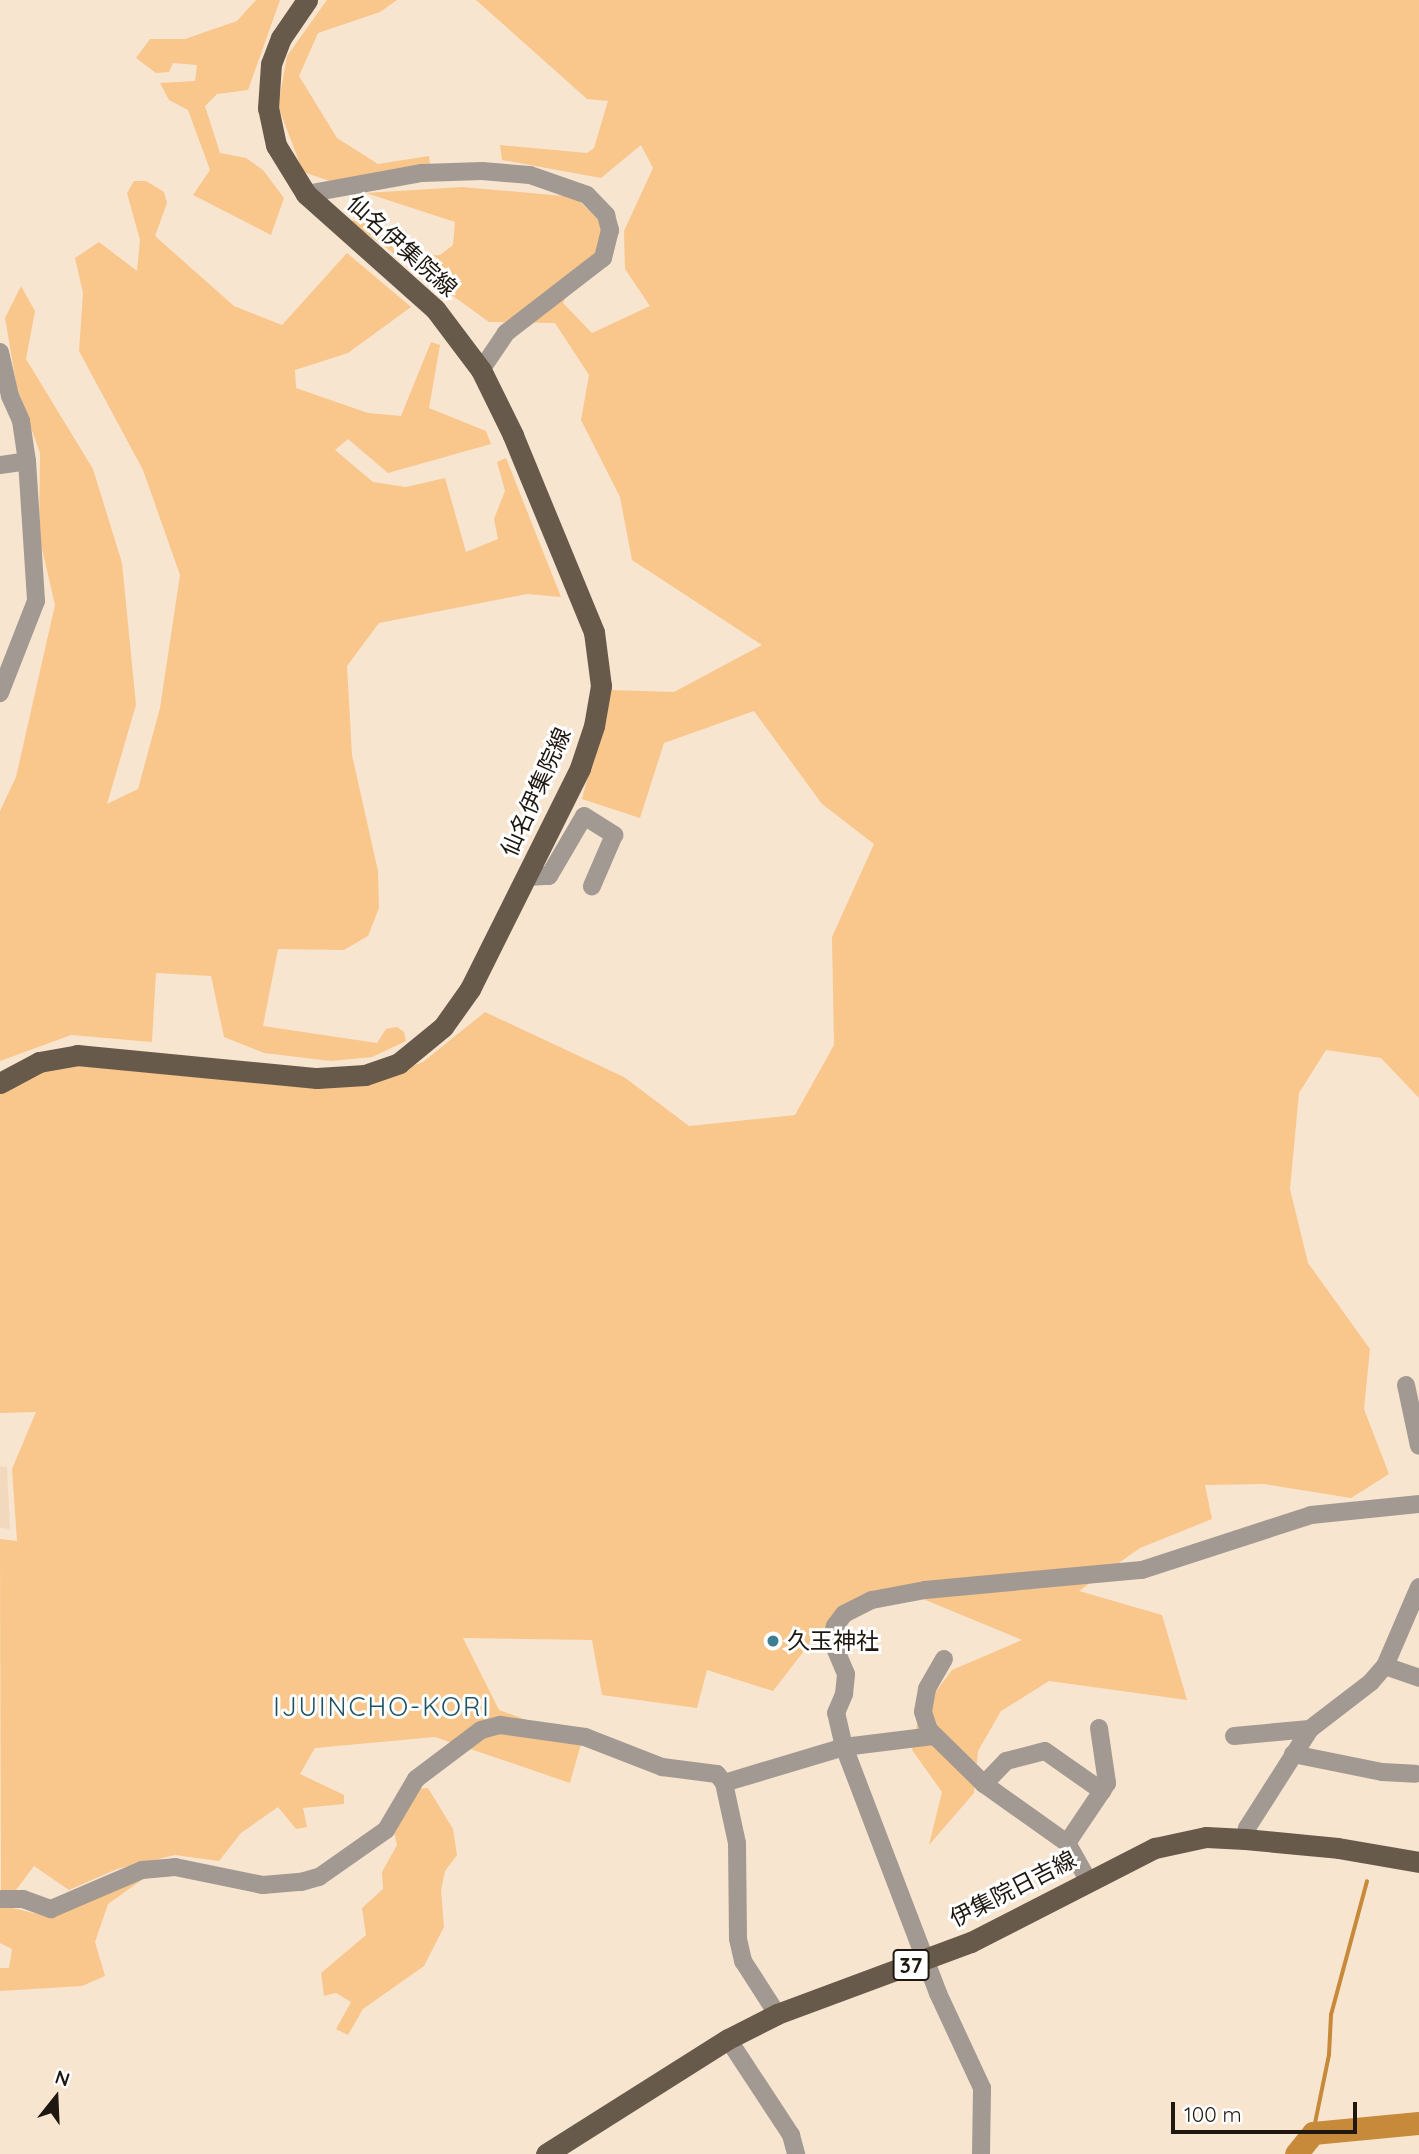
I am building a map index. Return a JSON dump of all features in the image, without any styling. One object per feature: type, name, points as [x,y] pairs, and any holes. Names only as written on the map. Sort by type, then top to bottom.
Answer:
[{"type":"main road","name":"仙名伊集院線","points":[[0,1083],[39,1062],[77,1055],[317,1078],[383,1070],[429,1042],[458,1009],[527,877],[588,747],[600,705],[601,667],[583,600],[481,370],[435,309],[306,194],[276,145],[268,93],[281,38],[307,0]]},
{"type":"main road","name":"伊集院日吉線","points":[[547,2154],[728,2039],[777,2014],[926,1961],[1014,1923],[1088,1880],[1155,1848],[1185,1840],[1245,1839],[1338,1848],[1419,1862]]},
{"type":"street","points":[[306,194],[422,173],[482,171],[530,175],[587,195],[606,215],[610,230],[603,258],[506,332],[481,370]]},
{"type":"street","points":[[1,362],[21,421],[27,461],[36,601],[2,684]]},
{"type":"street","points":[[0,464],[27,461]]},
{"type":"street","points":[[527,877],[549,876],[584,816],[614,835],[592,886]]},
{"type":"street","points":[[1406,1385],[1419,1446]]},
{"type":"street","points":[[981,2154],[982,2088],[926,1961],[844,1747],[836,1713],[844,1693],[846,1674],[831,1639],[844,1614],[872,1600],[925,1590],[1142,1570],[1311,1514],[1419,1504]]},
{"type":"street","points":[[1245,1839],[1247,1828],[1310,1730],[1385,1666],[1419,1587]]},
{"type":"street","points":[[944,1659],[927,1689],[923,1712],[933,1736],[984,1784],[1067,1843],[1088,1880]]},
{"type":"street","points":[[1385,1666],[1419,1678]]},
{"type":"street","points":[[0,1899],[23,1899],[51,1909],[142,1870],[175,1867],[263,1885],[319,1877],[386,1830],[416,1779],[481,1730],[500,1725],[585,1737],[662,1767],[718,1773],[724,1783],[737,1843],[740,1950],[755,1983],[777,2014]]},
{"type":"street","points":[[1067,1843],[1107,1783],[1099,1728]]},
{"type":"street","points":[[1234,1736],[1310,1730]]},
{"type":"street","points":[[724,1783],[844,1747],[933,1736]]},
{"type":"street","points":[[984,1784],[1006,1761],[1045,1751],[1102,1791]]},
{"type":"street","points":[[1293,1754],[1382,1772],[1415,1774]]},
{"type":"street","points":[[728,2039],[791,2135],[796,2154]]},
{"type":"shaded area","points":[[256,0],[280,0],[248,90],[217,94],[205,106],[220,153],[246,158],[263,170],[284,198],[271,235],[193,195],[210,170],[188,110],[169,100],[160,83],[195,81],[197,65],[173,63],[169,72],[156,73],[136,58],[150,39],[185,39],[237,21]]},
{"type":"shaded area","points":[[327,0],[397,0],[380,12],[318,33],[299,76],[337,138],[378,164],[429,156],[430,165],[330,181],[303,172],[278,106],[287,56]]},
{"type":"shaded area","points":[[476,0],[1419,0],[1419,1098],[1381,1058],[1326,1050],[1299,1093],[1290,1189],[1308,1263],[1370,1349],[1364,1409],[1389,1474],[1351,1498],[1264,1484],[1205,1485],[1212,1519],[1140,1548],[1079,1591],[1162,1615],[1187,1700],[1049,1681],[1001,1711],[978,1751],[974,1793],[929,1845],[942,1792],[912,1750],[919,1714],[952,1670],[1022,1640],[894,1587],[821,1629],[773,1691],[707,1670],[697,1708],[602,1695],[592,1640],[463,1638],[499,1710],[582,1740],[570,1783],[435,1737],[315,1748],[300,1774],[344,1795],[344,1804],[303,1808],[307,1827],[296,1829],[278,1807],[241,1833],[219,1861],[175,1855],[117,1869],[69,1890],[34,1866],[16,1890],[1,1891],[0,1539],[17,1541],[12,1469],[36,1412],[0,1413],[0,1093],[33,1072],[76,1061],[377,1079],[423,1062],[485,1012],[624,1077],[689,1126],[795,1115],[834,1045],[832,937],[874,844],[822,804],[754,711],[664,743],[640,818],[582,799],[610,690],[674,692],[762,645],[632,560],[620,497],[581,420],[589,375],[555,323],[489,322],[349,221],[358,220],[422,256],[440,255],[453,245],[455,222],[366,193],[462,187],[575,197],[601,222],[602,247],[574,277],[563,303],[592,333],[650,306],[625,269],[624,231],[653,168],[641,145],[601,178],[502,160],[500,145],[587,153],[594,148],[608,101],[587,99]]},
{"type":"shaded area","points":[[134,181],[146,181],[164,192],[167,203],[155,236],[234,306],[282,325],[347,253],[411,307],[348,353],[295,370],[296,388],[368,413],[401,416],[431,342],[440,345],[429,408],[486,431],[491,444],[388,473],[348,439],[335,450],[373,482],[406,487],[445,478],[466,552],[498,539],[494,519],[505,491],[497,462],[506,458],[561,597],[527,594],[379,623],[347,666],[352,755],[378,871],[379,908],[368,936],[344,950],[278,949],[263,1026],[377,1043],[386,1029],[397,1027],[404,1032],[406,1041],[372,1057],[331,1061],[264,1053],[224,1037],[211,976],[156,973],[152,1042],[71,1035],[0,1061],[0,811],[16,777],[55,605],[39,536],[40,453],[17,388],[5,318],[21,286],[35,311],[26,359],[93,469],[122,563],[136,705],[107,804],[138,789],[160,708],[180,575],[143,470],[79,351],[83,293],[75,258],[99,242],[137,271],[140,240],[127,193]]},
{"type":"shaded area","points":[[0,1466],[7,1467],[10,1529],[0,1528]]},
{"type":"shaded area","points":[[428,1788],[453,1829],[457,1855],[445,1871],[441,1890],[444,1927],[424,1966],[363,2009],[348,2035],[336,2029],[351,2002],[336,1993],[324,1996],[321,1973],[366,1935],[362,1908],[383,1889],[382,1872],[397,1845],[394,1831],[417,1789]]},
{"type":"shaded area","points":[[150,1874],[108,1904],[95,1942],[105,1976],[82,1986],[0,1991],[0,1968],[9,1968],[12,1949],[0,1943],[0,1905],[50,1917]]},
{"type":"waterway","points":[[1313,2133],[1329,2055],[1331,2015],[1367,1882]]},
{"type":"waterway","points":[[1296,2154],[1313,2133],[1419,2123]]},
{"type":"place","name":"久玉神社","points":[[773,1641]]},
{"type":"district","name":"IJUINCHO-KORI","points":[[382,1707]]}]
